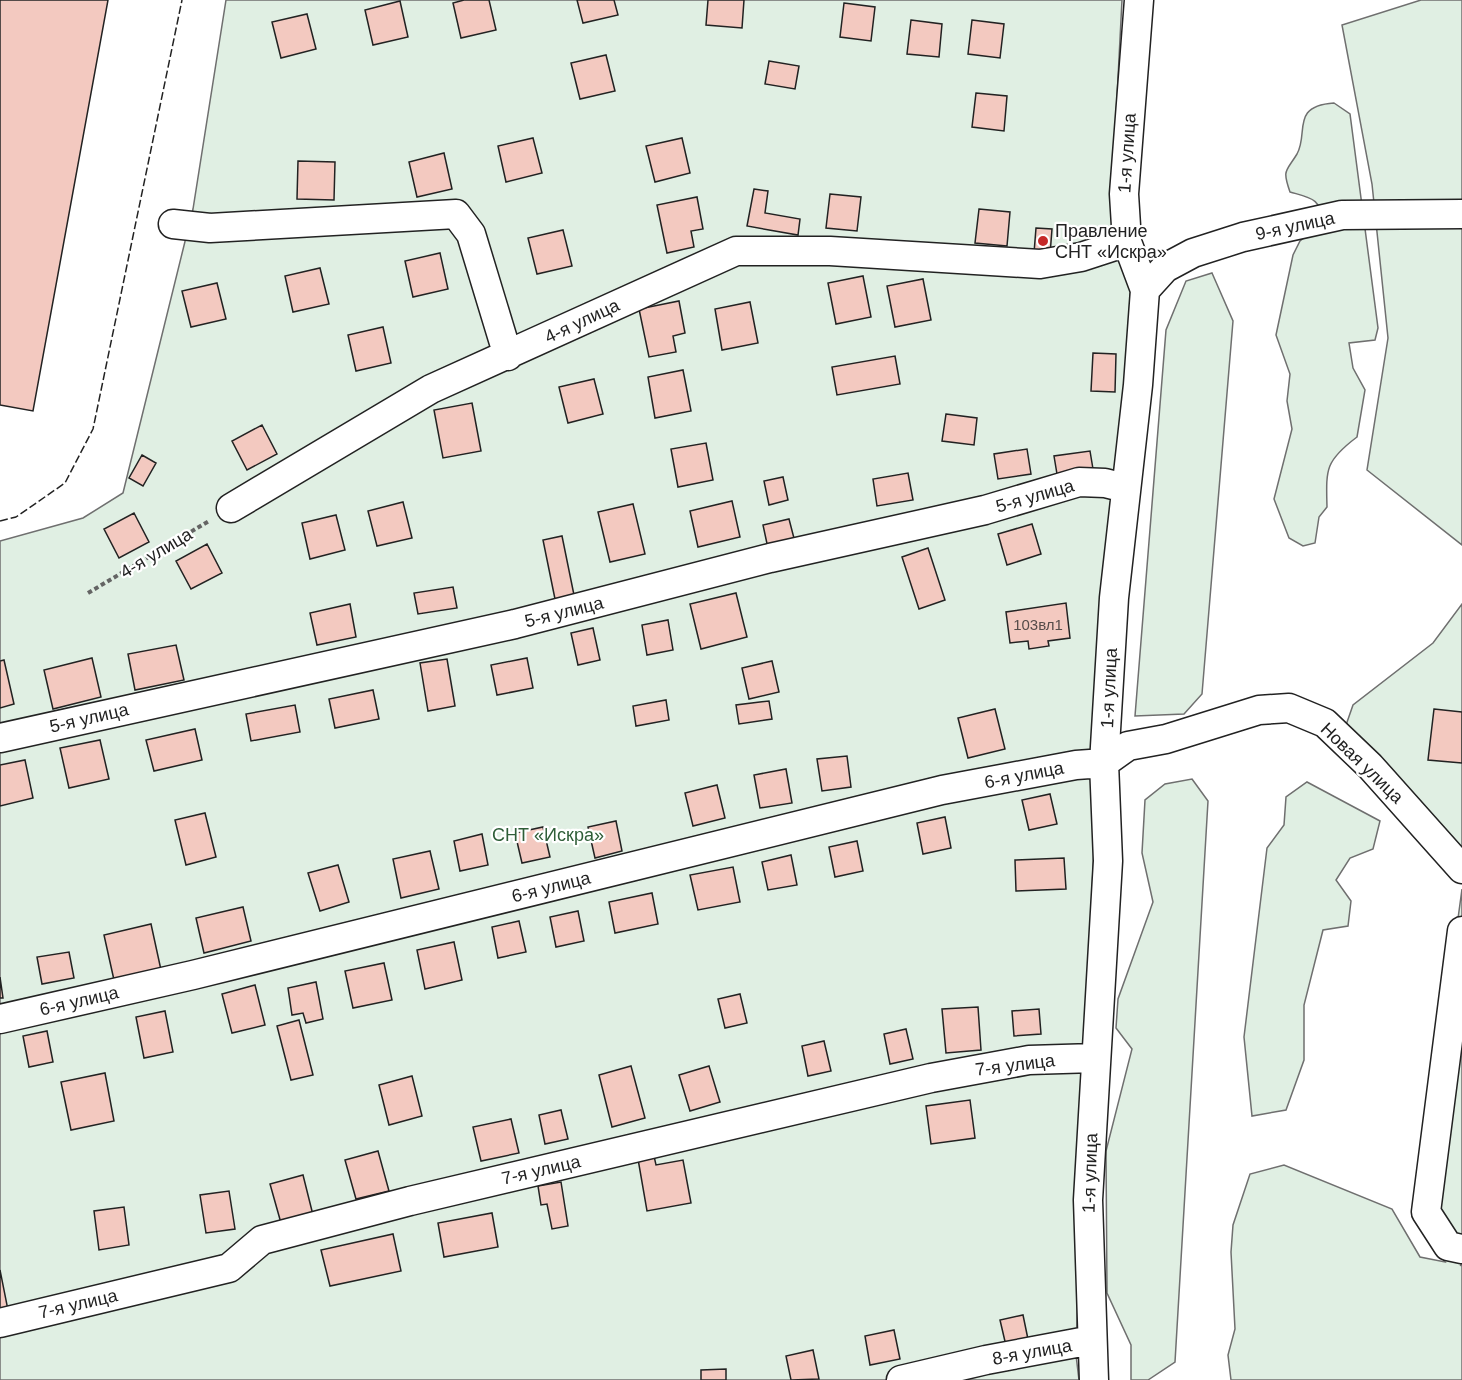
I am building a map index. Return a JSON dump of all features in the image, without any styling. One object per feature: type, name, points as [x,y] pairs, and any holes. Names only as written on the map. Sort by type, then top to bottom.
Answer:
[{"type":"street","name":"1-я улица","points":[[1094,1380],[1088,1200],[1108,861],[1104,763],[1114,598],[1138,385],[1145,290],[1127,242],[1124,194],[1139,0]]},
{"type":"street","points":[[172,224],[221,227],[456,214],[471,234],[508,356]]},
{"type":"street","name":"9-я улица","points":[[1145,290],[1165,268],[1193,253],[1243,237],[1342,215],[1462,214]]},
{"type":"street","name":"4-я улица","points":[[231,508],[431,389],[736,251],[830,251],[1040,264],[1081,257],[1127,242]]},
{"type":"street","name":"5-я улица","points":[[0,738],[515,624],[770,558],[986,510],[1079,482],[1105,483],[1125,488]]},
{"type":"street","name":"Новая улица","points":[[1104,763],[1128,747],[1166,739],[1259,711],[1289,708],[1325,723],[1370,766],[1462,870]]},
{"type":"street","name":"6-я улица","points":[[0,1019],[193,975],[942,790],[1076,765],[1104,763]]},
{"type":"street","points":[[1462,931],[1426,1212],[1448,1246],[1462,1249]]},
{"type":"street","name":"7-я улица","points":[[0,1323],[229,1268],[262,1240],[410,1201],[931,1078],[1029,1060],[1095,1058]]},
{"type":"street","name":"8-я улица","points":[[901,1380],[986,1360],[1092,1340]]},
{"type":"path","name":"4-я улица","points":[[88,593],[231,508]]},
{"type":"green space","name":"СНТ «Искра»","points":[[226,0],[1122,0],[1111,214],[1131,285],[1097,783],[1084,1064],[1076,1355],[1079,1380],[0,1380],[0,541],[83,518],[123,493],[193,209]]},
{"type":"green space","points":[[1421,0],[1462,0],[1462,545],[1367,470],[1388,338],[1372,184],[1342,25]]},
{"type":"green space","points":[[1334,103],[1350,114],[1378,328],[1375,340],[1349,343],[1353,368],[1365,390],[1357,437],[1346,445],[1333,460],[1328,474],[1327,507],[1319,517],[1315,543],[1303,546],[1289,538],[1274,499],[1292,429],[1287,401],[1290,374],[1276,335],[1293,255],[1300,241],[1323,223],[1320,208],[1314,200],[1290,192],[1286,171],[1300,146],[1306,115],[1311,109],[1320,105]]},
{"type":"green space","points":[[1212,273],[1233,321],[1202,694],[1184,714],[1135,716],[1166,330],[1186,281]]},
{"type":"green space","points":[[1462,604],[1462,880],[1338,748],[1353,705],[1433,643]]},
{"type":"green space","points":[[1192,779],[1208,801],[1175,1362],[1148,1380],[1131,1380],[1131,1345],[1107,1293],[1106,1151],[1132,1049],[1116,1028],[1118,999],[1153,902],[1142,853],[1145,800],[1165,784]]},
{"type":"green space","points":[[1307,782],[1380,821],[1373,849],[1350,858],[1336,880],[1351,901],[1348,926],[1323,930],[1304,1005],[1304,1060],[1286,1110],[1252,1116],[1244,1037],[1267,848],[1284,825],[1286,797]]},
{"type":"green space","points":[[1462,889],[1462,1265],[1460,1265],[1462,1266],[1462,1380],[1231,1380],[1228,1355],[1235,1329],[1231,1252],[1233,1225],[1250,1174],[1284,1165],[1392,1209],[1420,1257],[1445,1262],[1417,1221]]},
{"type":"building","points":[[0,0],[108,0],[33,411],[0,405]]},
{"type":"building","points":[[464,0],[489,0],[496,30],[461,38],[453,3]]},
{"type":"building","points":[[577,0],[614,0],[618,15],[583,23]]},
{"type":"building","points":[[708,0],[744,0],[742,28],[706,25]]},
{"type":"building","points":[[400,1],[408,37],[373,45],[365,10]]},
{"type":"building","points":[[844,3],[875,7],[871,41],[840,37]]},
{"type":"building","points":[[307,14],[316,49],[281,58],[272,22]]},
{"type":"building","points":[[911,20],[942,24],[939,57],[907,54]]},
{"type":"building","points":[[972,20],[1004,24],[1000,58],[968,54]]},
{"type":"building","points":[[606,55],[615,91],[580,99],[571,63]]},
{"type":"building","points":[[769,61],[799,66],[795,89],[765,84]]},
{"type":"building","points":[[976,93],[1007,96],[1004,131],[972,127]]},
{"type":"building","points":[[533,138],[542,173],[506,182],[498,146]]},
{"type":"building","points":[[682,138],[690,173],[655,182],[646,146]]},
{"type":"building","points":[[444,153],[452,189],[417,197],[409,162]]},
{"type":"building","points":[[298,161],[335,162],[334,200],[297,199]]},
{"type":"building","points":[[754,189],[768,191],[765,213],[800,219],[798,235],[747,226]]},
{"type":"building","points":[[830,194],[861,197],[857,231],[826,228]]},
{"type":"building","points":[[697,197],[703,229],[691,231],[694,247],[667,253],[657,205]]},
{"type":"building","points":[[979,209],[1010,212],[1007,246],[975,243]]},
{"type":"building","name":"Правление СНТ «Искра»","points":[[1036,228],[1052,229],[1050,255],[1034,253]]},
{"type":"building","points":[[563,230],[572,266],[537,274],[528,238]]},
{"type":"building","points":[[440,253],[448,289],[413,297],[405,261]]},
{"type":"building","points":[[320,268],[329,304],[293,312],[285,276]]},
{"type":"building","points":[[863,276],[871,317],[836,324],[828,283]]},
{"type":"building","points":[[923,279],[931,320],[895,327],[887,286]]},
{"type":"building","points":[[217,283],[226,319],[191,327],[182,291]]},
{"type":"building","points":[[679,301],[685,333],[673,336],[676,352],[649,357],[639,309]]},
{"type":"building","points":[[750,302],[758,343],[722,350],[715,309]]},
{"type":"building","points":[[383,327],[391,363],[356,371],[348,335]]},
{"type":"building","points":[[1093,353],[1116,354],[1115,392],[1091,391]]},
{"type":"building","points":[[895,356],[900,384],[837,395],[832,367]]},
{"type":"building","points":[[683,370],[691,411],[655,418],[648,377]]},
{"type":"building","points":[[594,379],[603,414],[568,423],[559,387]]},
{"type":"building","points":[[472,403],[481,451],[443,458],[434,410]]},
{"type":"building","points":[[946,414],[977,418],[974,445],[942,441]]},
{"type":"building","points":[[262,425],[277,454],[247,470],[232,441]]},
{"type":"building","points":[[706,443],[713,480],[678,487],[671,449]]},
{"type":"building","points":[[1027,449],[1031,474],[998,479],[994,454]]},
{"type":"building","points":[[1090,451],[1093,469],[1057,474],[1054,456]]},
{"type":"building","points":[[142,455],[156,463],[143,486],[129,478]]},
{"type":"building","points":[[908,473],[913,500],[877,506],[873,479]]},
{"type":"building","points":[[783,477],[788,500],[769,505],[764,481]]},
{"type":"building","points":[[732,501],[740,537],[698,547],[690,511]]},
{"type":"building","points":[[403,502],[412,538],[377,546],[368,511]]},
{"type":"building","points":[[633,504],[645,554],[610,562],[598,512]]},
{"type":"building","points":[[134,513],[149,542],[119,558],[104,529]]},
{"type":"building","points":[[336,515],[345,550],[310,559],[302,523]]},
{"type":"building","points":[[789,519],[796,546],[769,553],[763,525]]},
{"type":"building","points":[[1032,524],[1041,554],[1007,565],[998,534]]},
{"type":"building","points":[[562,536],[574,595],[555,599],[543,540]]},
{"type":"building","points":[[207,544],[222,573],[191,589],[176,561]]},
{"type":"building","points":[[928,548],[945,600],[919,609],[902,557]]},
{"type":"building","points":[[453,587],[457,608],[418,614],[414,593]]},
{"type":"building","points":[[736,593],[747,637],[701,649],[690,604]]},
{"type":"building","points":[[1066,603],[1070,638],[1048,641],[1049,646],[1029,649],[1028,641],[1010,643],[1006,612]]},
{"type":"building","points":[[350,604],[356,637],[317,645],[310,613]]},
{"type":"building","points":[[668,620],[673,650],[647,655],[642,625]]},
{"type":"building","points":[[593,628],[600,660],[578,665],[571,633]]},
{"type":"building","points":[[176,645],[184,680],[135,690],[128,654]]},
{"type":"building","points":[[92,658],[101,697],[53,709],[44,670]]},
{"type":"building","points":[[527,658],[533,688],[497,695],[491,665]]},
{"type":"building","points":[[447,659],[455,706],[428,711],[420,663]]},
{"type":"building","points":[[4,660],[14,704],[0,708],[0,661]]},
{"type":"building","points":[[772,661],[779,692],[749,699],[742,668]]},
{"type":"building","points":[[373,690],[379,719],[335,728],[329,699]]},
{"type":"building","points":[[666,700],[669,720],[636,726],[633,706]]},
{"type":"building","points":[[769,701],[772,719],[739,724],[736,705]]},
{"type":"building","points":[[295,705],[300,732],[251,741],[246,714]]},
{"type":"building","points":[[995,709],[1005,749],[968,758],[958,718]]},
{"type":"building","points":[[1434,709],[1462,712],[1462,763],[1428,760]]},
{"type":"building","points":[[195,729],[202,760],[154,771],[146,740]]},
{"type":"building","points":[[100,740],[109,779],[69,788],[60,748]]},
{"type":"building","points":[[847,756],[851,787],[822,791],[817,759]]},
{"type":"building","points":[[25,760],[33,798],[0,806],[0,765]]},
{"type":"building","points":[[786,769],[792,803],[760,808],[754,775]]},
{"type":"building","points":[[717,785],[725,818],[693,826],[685,793]]},
{"type":"building","points":[[1050,794],[1057,824],[1029,830],[1022,800]]},
{"type":"building","points":[[205,813],[216,857],[186,865],[175,820]]},
{"type":"building","points":[[945,817],[951,848],[923,854],[917,823]]},
{"type":"building","points":[[616,821],[622,851],[595,858],[588,827]]},
{"type":"building","points":[[543,827],[550,857],[522,863],[515,833]]},
{"type":"building","points":[[482,834],[488,865],[460,871],[454,841]]},
{"type":"building","points":[[857,841],[863,871],[835,877],[829,847]]},
{"type":"building","points":[[430,851],[439,889],[401,898],[393,859]]},
{"type":"building","points":[[791,855],[797,885],[768,890],[762,862]]},
{"type":"building","points":[[1064,858],[1066,889],[1016,891],[1015,860]]},
{"type":"building","points":[[338,865],[349,902],[320,911],[308,873]]},
{"type":"building","points":[[733,867],[740,902],[698,910],[690,875]]},
{"type":"building","points":[[652,893],[658,924],[615,933],[609,902]]},
{"type":"building","points":[[243,907],[251,941],[204,953],[196,918]]},
{"type":"building","points":[[578,911],[584,941],[556,947],[550,917]]},
{"type":"building","points":[[519,921],[526,952],[498,958],[492,927]]},
{"type":"building","points":[[151,924],[161,970],[114,980],[104,935]]},
{"type":"building","points":[[454,942],[462,980],[425,989],[417,950]]},
{"type":"building","points":[[69,952],[74,978],[42,984],[37,957]]},
{"type":"building","points":[[384,963],[392,1000],[353,1008],[345,971]]},
{"type":"building","points":[[0,977],[3,998],[0,998]]},
{"type":"building","points":[[316,982],[323,1019],[306,1023],[303,1013],[292,1015],[288,988]]},
{"type":"building","points":[[255,985],[265,1025],[232,1033],[222,994]]},
{"type":"building","points":[[740,994],[747,1023],[725,1028],[718,999]]},
{"type":"building","points":[[978,1007],[981,1050],[946,1053],[942,1009]]},
{"type":"building","points":[[1039,1009],[1041,1034],[1014,1036],[1012,1011]]},
{"type":"building","points":[[165,1011],[173,1052],[144,1058],[136,1017]]},
{"type":"building","points":[[299,1020],[313,1075],[291,1080],[277,1026]]},
{"type":"building","points":[[906,1029],[913,1059],[890,1064],[884,1034]]},
{"type":"building","points":[[47,1031],[53,1062],[29,1067],[23,1036]]},
{"type":"building","points":[[824,1041],[831,1071],[808,1076],[802,1046]]},
{"type":"building","points":[[631,1066],[645,1118],[612,1127],[599,1075]]},
{"type":"building","points":[[709,1066],[720,1102],[690,1111],[679,1075]]},
{"type":"building","points":[[105,1073],[114,1121],[71,1130],[61,1082]]},
{"type":"building","points":[[412,1076],[422,1116],[389,1125],[379,1085]]},
{"type":"building","points":[[970,1100],[975,1138],[931,1144],[926,1106]]},
{"type":"building","points":[[561,1110],[568,1139],[545,1144],[539,1115]]},
{"type":"building","points":[[511,1119],[519,1153],[481,1161],[473,1127]]},
{"type":"building","points":[[378,1151],[389,1191],[356,1199],[345,1160]]},
{"type":"building","points":[[654,1156],[656,1165],[683,1160],[691,1203],[647,1211],[638,1159]]},
{"type":"building","points":[[303,1175],[313,1215],[281,1223],[270,1184]]},
{"type":"building","points":[[561,1182],[568,1226],[552,1229],[547,1204],[541,1205],[538,1186]]},
{"type":"building","points":[[229,1191],[235,1229],[206,1233],[200,1195]]},
{"type":"building","points":[[124,1207],[129,1245],[99,1250],[94,1211]]},
{"type":"building","points":[[492,1213],[498,1247],[444,1257],[438,1223]]},
{"type":"building","points":[[393,1234],[401,1271],[330,1286],[321,1250]]},
{"type":"building","points":[[0,1270],[8,1310],[0,1311]]},
{"type":"building","points":[[1023,1315],[1029,1344],[1007,1350],[1000,1320]]},
{"type":"building","points":[[894,1330],[900,1359],[870,1365],[865,1336]]},
{"type":"building","points":[[813,1350],[819,1379],[791,1380],[786,1356]]},
{"type":"building","points":[[726,1369],[726,1380],[701,1380],[701,1370]]},
{"type":"fence","points":[[0,521],[16,517],[65,483],[93,429],[182,0]]},
{"type":"place","name":"Правление СНТ «Искра»","points":[[1043,241]]}]
